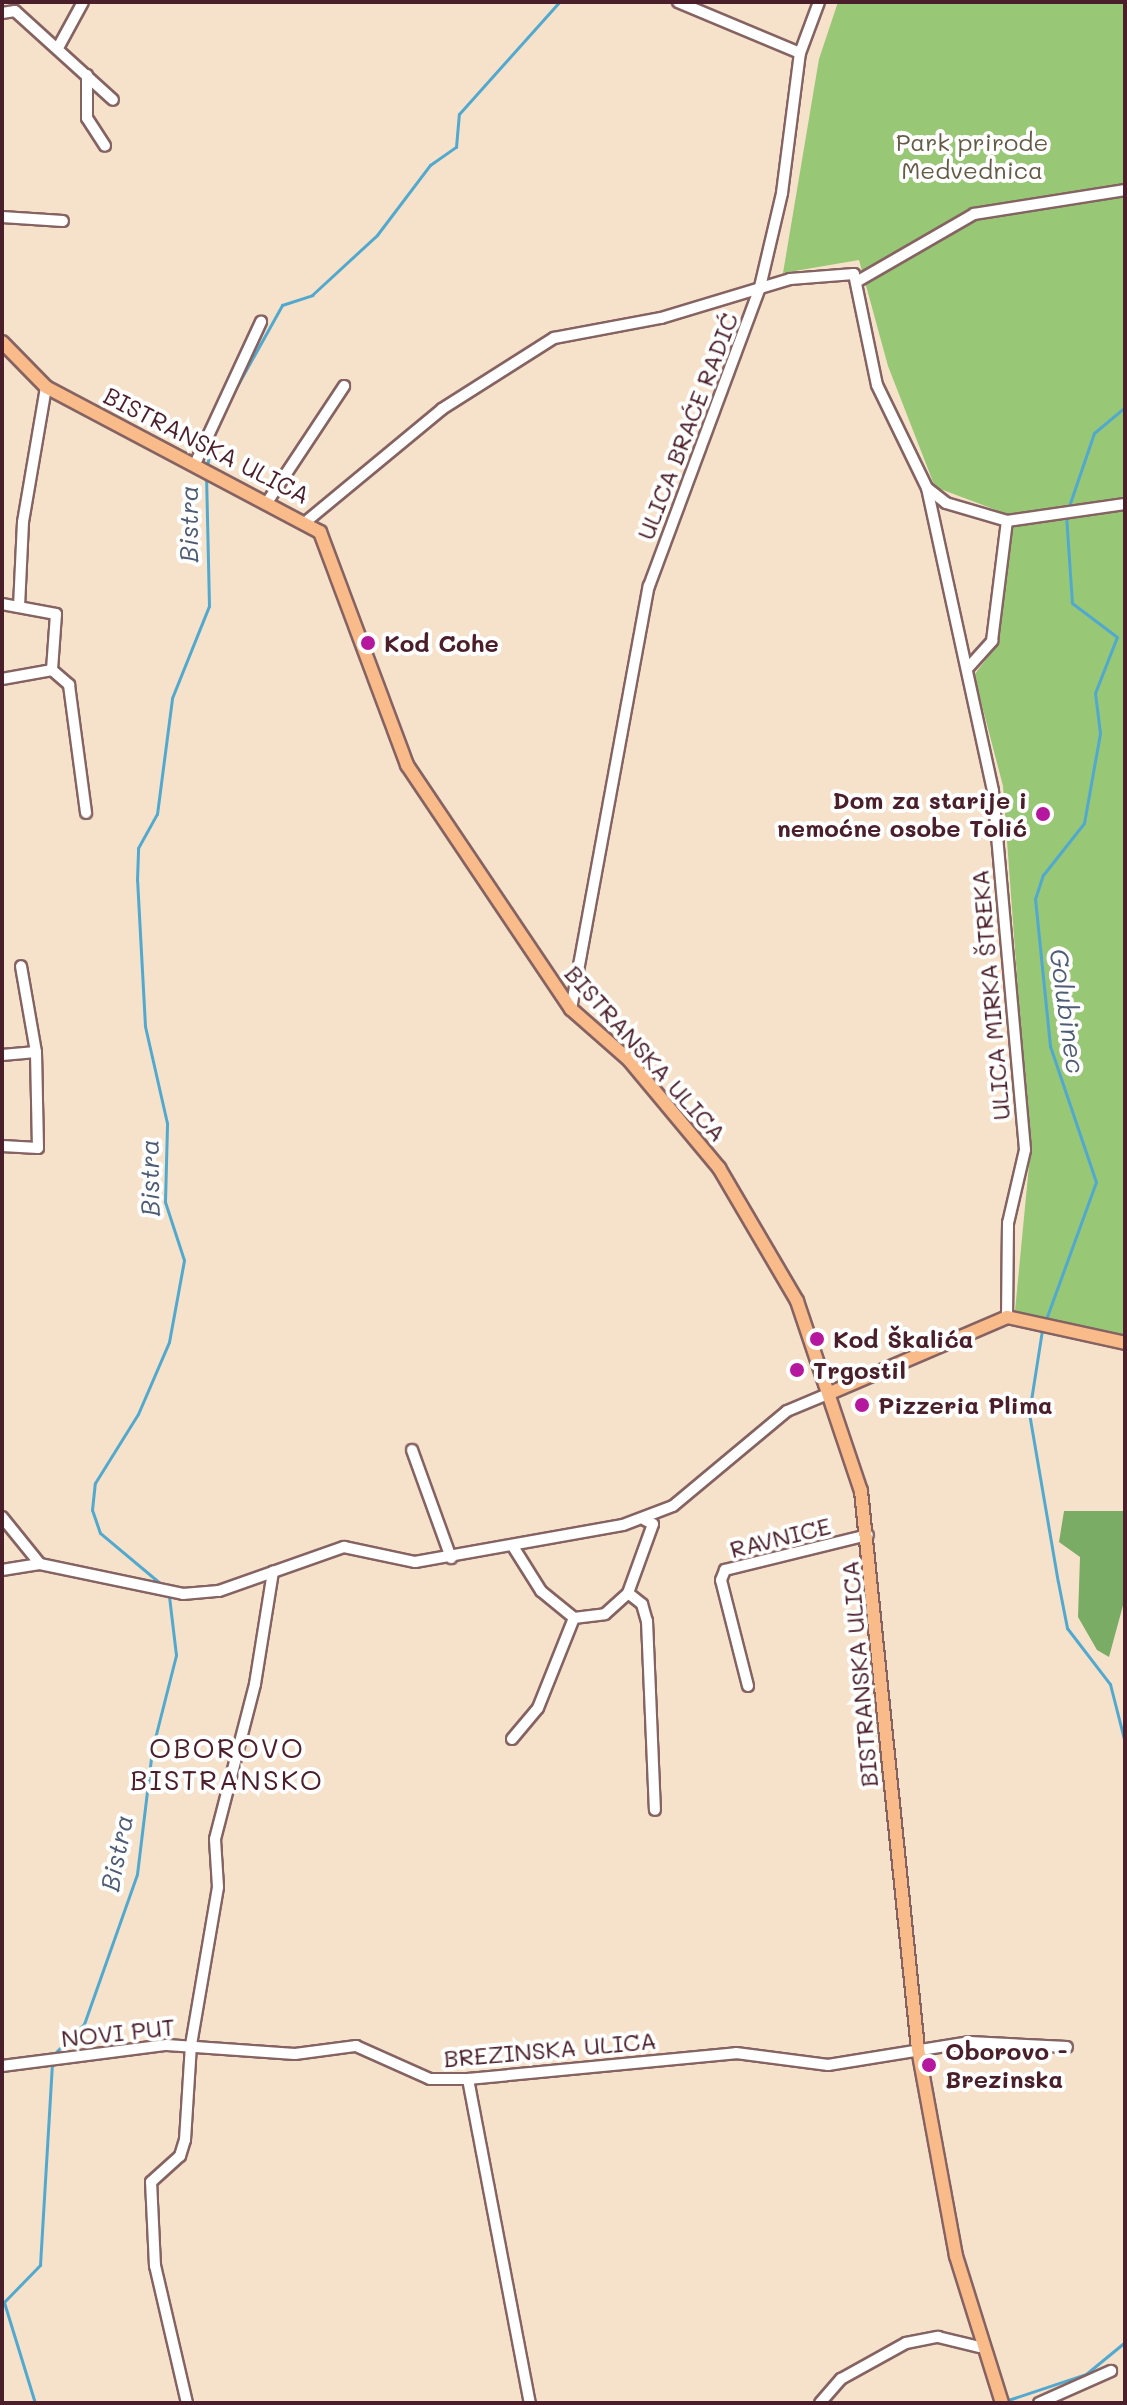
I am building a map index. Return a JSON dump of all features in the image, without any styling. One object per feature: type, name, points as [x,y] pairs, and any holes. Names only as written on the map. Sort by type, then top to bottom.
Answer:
[{"type":"main road","name":"BISTRANSKA ULICA","points":[[2,342],[6,357],[46,387],[308,520],[332,550],[392,739],[571,1009],[667,1103],[751,1213],[797,1301],[830,1393],[868,1535],[918,2049],[979,2347],[1002,2403]]},
{"type":"main road","points":[[830,1393],[1007,1317],[1045,1322],[1125,1343]]},
{"type":"street","points":[[59,46],[83,2]]},
{"type":"street","points":[[678,2],[800,53]]},
{"type":"street","name":"ULICA BRAĆE RADIĆ","points":[[571,1009],[649,586],[760,287],[782,193],[800,53],[819,2]]},
{"type":"street","points":[[2,13],[15,11],[59,46],[113,100]]},
{"type":"street","points":[[87,75],[87,118],[105,146]]},
{"type":"street","points":[[308,520],[442,409],[554,338],[661,318],[760,287],[843,271],[858,281],[974,214],[1125,190]]},
{"type":"street","points":[[2,217],[63,221]]},
{"type":"street","name":"ULICA MIRKA ŠTREKA","points":[[858,281],[877,385],[927,488],[993,791],[1025,1150],[1009,1208],[1007,1317]]},
{"type":"street","points":[[202,468],[261,322]]},
{"type":"street","points":[[268,501],[344,386]]},
{"type":"street","points":[[19,607],[23,522],[46,387]]},
{"type":"street","points":[[927,488],[946,503],[1007,521],[1125,504]]},
{"type":"street","points":[[967,669],[992,641],[1007,521]]},
{"type":"street","points":[[2,604],[56,614],[52,670],[74,700],[86,813]]},
{"type":"street","points":[[2,679],[52,670]]},
{"type":"street","points":[[2,1146],[38,1148],[36,1052],[21,966]]},
{"type":"street","points":[[2,1055],[36,1052]]},
{"type":"street","points":[[2,1570],[40,1564],[173,1594],[219,1591],[344,1547],[415,1562],[514,1548],[645,1520],[673,1506],[787,1411],[830,1393]]},
{"type":"street","points":[[412,1450],[451,1558]]},
{"type":"street","points":[[2,1517],[40,1564]]},
{"type":"street","points":[[514,1548],[541,1591],[574,1618],[605,1614],[628,1593],[653,1524],[645,1520]]},
{"type":"street","name":"RAVNICE","points":[[748,1686],[721,1580],[725,1570],[868,1535]]},
{"type":"street","points":[[187,2403],[155,2266],[151,2182],[180,2156],[191,2045],[218,1887],[215,1839],[226,1776],[255,1684],[273,1571]]},
{"type":"street","points":[[628,1593],[642,1604],[647,1621],[655,1810]]},
{"type":"street","points":[[512,1739],[538,1708],[574,1618]]},
{"type":"street","points":[[918,2049],[996,2041],[1067,2047]]},
{"type":"street","name":"BREZINSKA ULICA","points":[[191,2045],[295,2054],[356,2046],[430,2079],[468,2079],[736,2053],[828,2065],[918,2049]]},
{"type":"street","name":"NOVI PUT","points":[[2,2066],[43,2057],[64,2059],[191,2045]]},
{"type":"street","points":[[468,2079],[530,2403]]},
{"type":"street","points":[[820,2403],[841,2379],[906,2343],[938,2337],[979,2347]]},
{"type":"street","points":[[1039,2403],[1111,2371]]},
{"type":"green space","name":"Park prirode Medvednica","points":[[838,2],[1125,2],[1125,1337],[1015,1311],[1030,1155],[1003,786],[974,675],[998,644],[1012,516],[935,487],[888,366],[859,260],[783,273],[819,59]]},
{"type":"green space","points":[[1064,1511],[1125,1511],[1125,1598],[1109,1657],[1097,1650],[1078,1617],[1080,1557],[1059,1542]]},
{"type":"waterway","name":"Bistra","points":[[237,386],[282,305],[312,295],[377,235],[430,165],[456,147],[459,114],[559,2]]},
{"type":"waterway","name":"Golubinec","points":[[1068,509],[1094,433],[1125,407]]},
{"type":"waterway","name":"Bistra","points":[[207,468],[211,440]]},
{"type":"waterway","name":"Bistra","points":[[167,1589],[100,1533],[92,1510],[95,1483],[138,1414],[169,1342],[184,1260],[165,1202],[167,1123],[145,1026],[137,880],[138,848],[157,814],[172,698],[209,606],[206,475]]},
{"type":"waterway","name":"Golubinec","points":[[1045,1322],[1096,1182],[1050,1046],[1035,899],[1043,875],[1084,823],[1100,733],[1095,693],[1117,637],[1072,603],[1066,516]]},
{"type":"waterway","name":"Golubinec","points":[[1042,1330],[1029,1413],[1067,1628],[1110,1684],[1125,1743]]},
{"type":"waterway","name":"Bistra","points":[[53,2055],[84,2024],[137,1874],[152,1750],[176,1655],[169,1596]]},
{"type":"waterway","name":"Bistra","points":[[35,2403],[4,2302],[40,2265],[52,2063]]},
{"type":"waterway","name":"Golubinec","points":[[1005,2401],[1086,2374],[1125,2342]]},
{"type":"place","name":"Kod Cohe","points":[[368,643]]},
{"type":"place","name":"Dom za starije i nemoćne osobe Tolić","points":[[1043,814]]},
{"type":"place","name":"Kod Škalića","points":[[817,1339]]},
{"type":"place","name":"Trgostil","points":[[797,1370]]},
{"type":"place","name":"Pizzeria Plima","points":[[862,1405]]},
{"type":"place","name":"Oborovo - Brezinska","points":[[929,2065]]},
{"type":"district","name":"OBOROVO BISTRANSKO","points":[[227,1763]]}]
